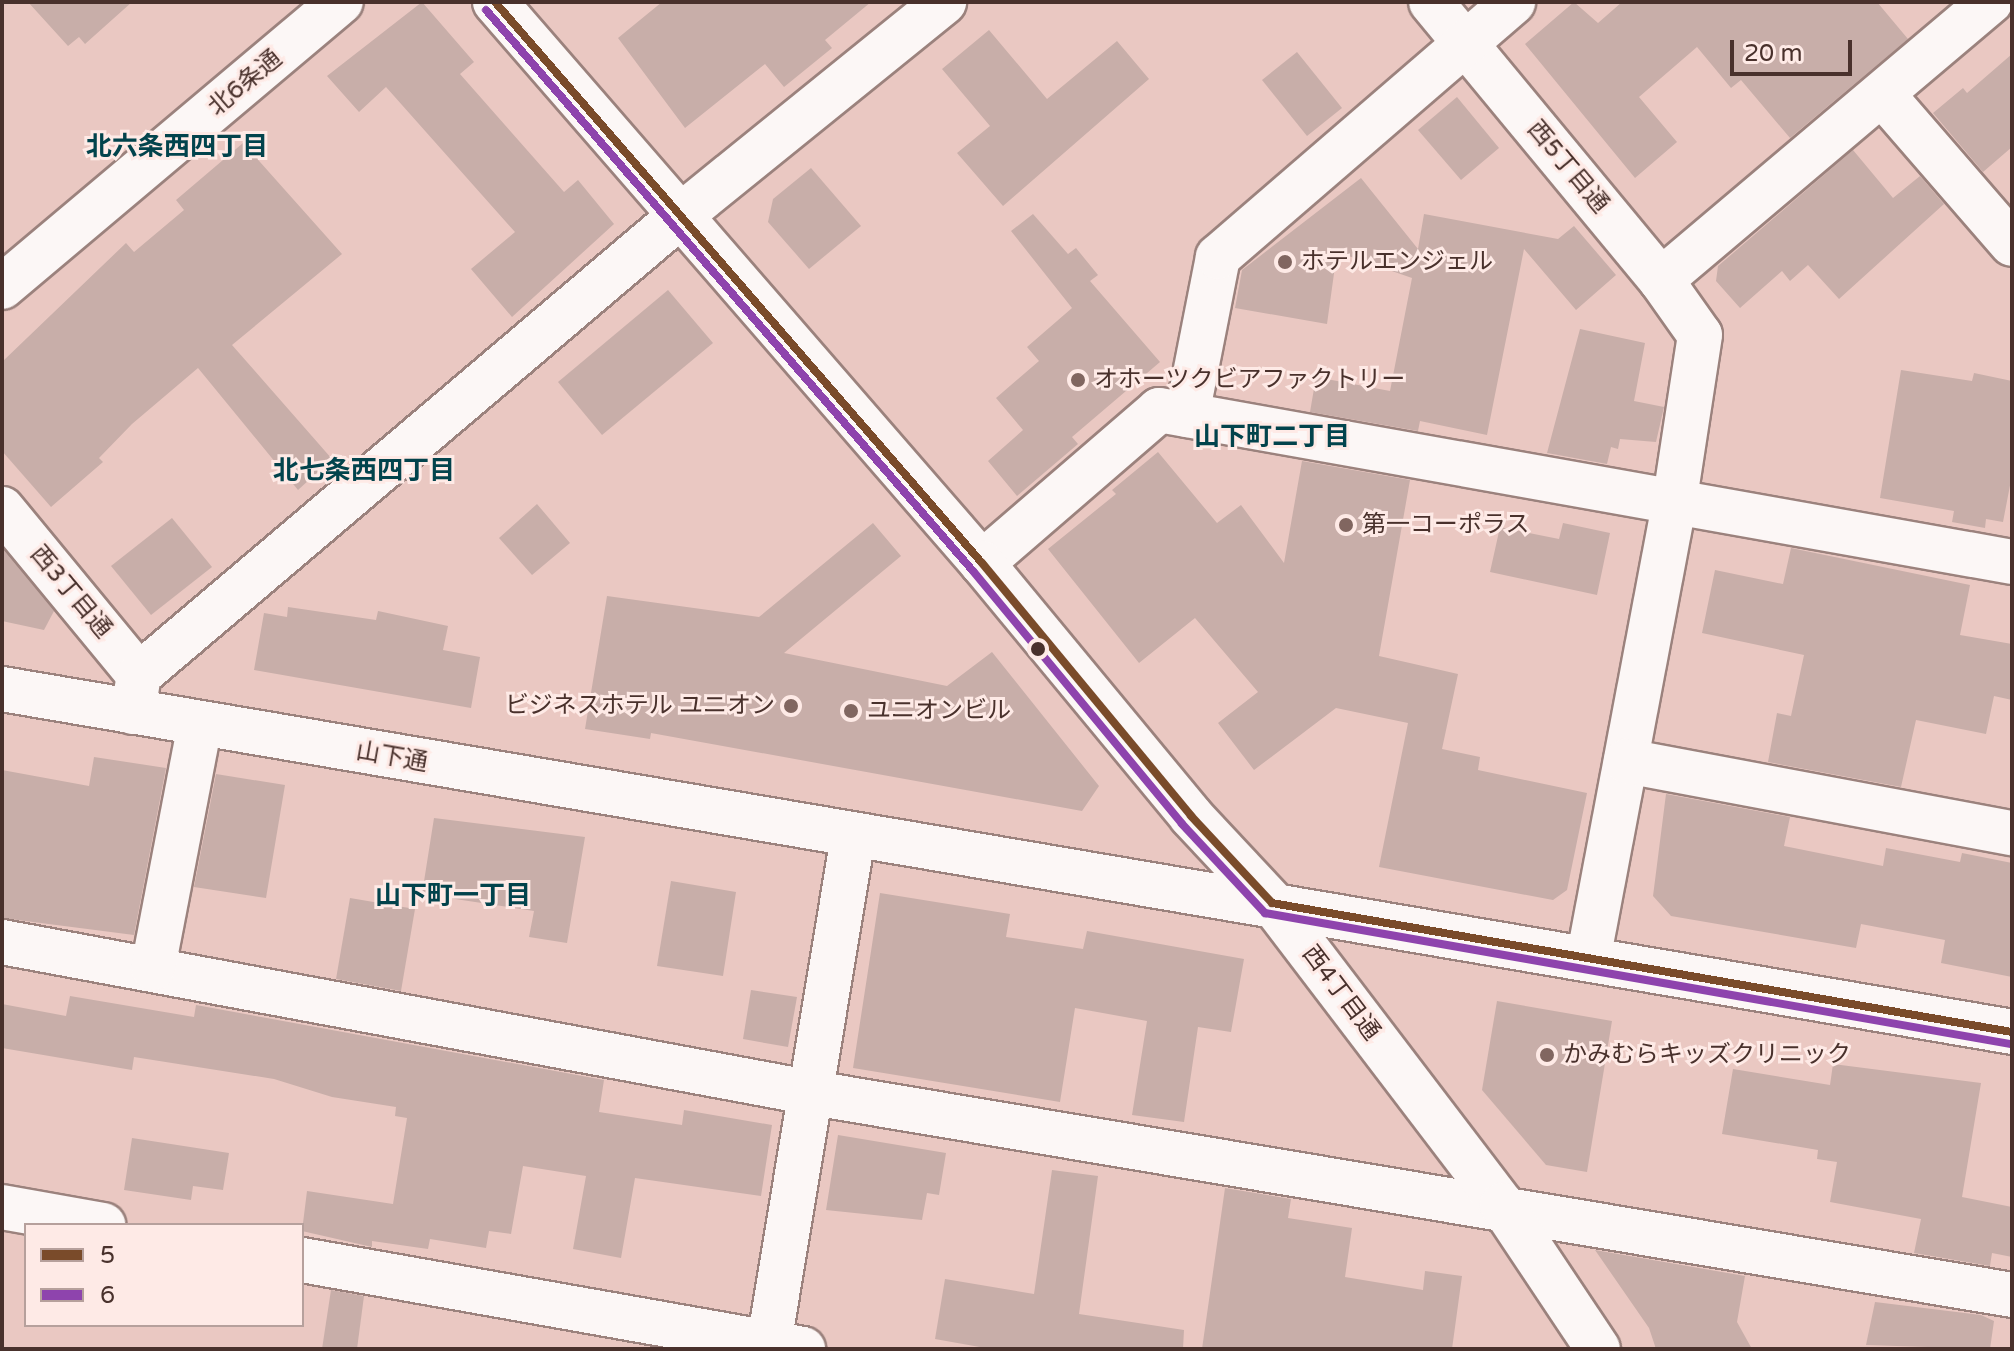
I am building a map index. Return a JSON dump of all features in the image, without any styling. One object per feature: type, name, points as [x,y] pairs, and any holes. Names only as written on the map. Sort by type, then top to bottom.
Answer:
[{"type":"street","name":"北6条通","points":[[2,287],[341,2]]},
{"type":"street","name":"西4丁目通","points":[[495,2],[982,563],[1191,816],[1272,903],[1502,1205],[1598,1349]]},
{"type":"street","points":[[136,693],[680,216],[944,2]]},
{"type":"street","name":"西5丁目通","points":[[1431,2],[1661,280],[1700,335],[1674,505]]},
{"type":"street","points":[[1187,415],[1218,257],[1513,2]]},
{"type":"street","points":[[1661,280],[1990,2]]},
{"type":"street","points":[[1883,95],[2012,244]]},
{"type":"street","points":[[982,563],[1159,410],[1674,505],[2012,562]]},
{"type":"street","points":[[1588,958],[1674,505]]},
{"type":"street","name":"西3丁目通","points":[[2,509],[136,693]]},
{"type":"street","name":"山下通","points":[[2,689],[136,693],[200,723],[853,837],[1272,903],[2012,1032]]},
{"type":"street","points":[[153,968],[200,723]]},
{"type":"street","points":[[1626,761],[2012,833]]},
{"type":"street","points":[[304,1260],[780,1347],[813,1093],[853,837]]},
{"type":"street","points":[[2,942],[813,1093],[1502,1205],[2012,1295]]},
{"type":"street","points":[[4,1218],[75,1223]]},
{"type":"building","points":[[28,2],[132,2],[85,44],[79,37],[68,46]]},
{"type":"building","points":[[422,2],[474,62],[460,74],[564,192],[578,180],[614,224],[512,317],[471,269],[515,232],[386,87],[359,112],[327,76]]},
{"type":"building","points":[[662,2],[871,2],[825,40],[832,48],[784,87],[765,64],[685,128],[618,38]]},
{"type":"building","points":[[1574,2],[1598,23],[1622,2],[1877,2],[1908,39],[1790,138],[1741,80],[1731,88],[1697,47],[1639,97],[1677,142],[1635,178],[1525,44]]},
{"type":"building","points":[[989,30],[1047,99],[1117,41],[1149,79],[1003,206],[957,153],[990,126],[942,69]]},
{"type":"building","points":[[1297,52],[1342,108],[1307,136],[1262,80]]},
{"type":"building","points":[[2012,54],[2012,147],[1983,172],[1933,113],[1963,88],[1967,93]]},
{"type":"building","points":[[1457,97],[1499,148],[1461,180],[1418,130]]},
{"type":"building","points":[[243,143],[342,254],[232,345],[332,459],[298,490],[198,368],[132,424],[99,458],[103,462],[51,507],[2,451],[2,362],[126,243],[134,252],[184,210],[176,200]]},
{"type":"building","points":[[1853,150],[1893,198],[1920,176],[1944,204],[1839,299],[1808,265],[1790,281],[1782,271],[1740,308],[1716,281],[1718,266]]},
{"type":"building","points":[[811,168],[861,226],[809,269],[768,222],[773,199]]},
{"type":"building","points":[[1361,178],[1418,249],[1424,214],[1558,239],[1574,226],[1616,275],[1576,310],[1524,249],[1487,435],[1420,421],[1418,431],[1310,412],[1316,377],[1390,391],[1412,278],[1337,252],[1327,324],[1235,308],[1242,270]]},
{"type":"building","name":"オホーツクビアファクトリー","points":[[1033,214],[1068,254],[1076,248],[1098,275],[1090,281],[1160,362],[1072,437],[1078,444],[1017,496],[988,461],[1023,430],[996,398],[1039,361],[1027,347],[1072,308],[1011,231]]},
{"type":"building","points":[[668,290],[713,343],[602,435],[558,382]]},
{"type":"building","points":[[1580,329],[1645,343],[1634,401],[1664,407],[1656,442],[1620,439],[1618,449],[1611,447],[1607,464],[1547,453]]},
{"type":"building","points":[[1901,370],[1972,381],[1974,373],[2012,381],[2012,475],[2003,522],[1986,519],[1985,528],[1952,522],[1954,511],[1880,498]]},
{"type":"building","points":[[1158,452],[1217,523],[1241,505],[1284,563],[1302,461],[1410,480],[1379,656],[1458,674],[1442,749],[1480,757],[1478,770],[1587,793],[1567,890],[1553,900],[1379,867],[1408,723],[1336,708],[1254,770],[1218,723],[1258,692],[1195,618],[1139,663],[1048,549],[1116,494],[1112,490]]},
{"type":"building","points":[[537,504],[570,543],[532,575],[499,538]]},
{"type":"building","points":[[172,518],[212,567],[151,615],[111,566]]},
{"type":"building","name":"ユニオンビル","points":[[873,523],[901,556],[784,653],[947,686],[992,652],[1099,786],[1082,811],[651,733],[650,739],[585,729],[607,596],[759,617]]},
{"type":"building","points":[[1563,523],[1610,533],[1597,595],[1490,572],[1500,527],[1559,539]]},
{"type":"building","points":[[2,548],[54,611],[44,630],[2,621]]},
{"type":"building","points":[[1791,548],[1970,585],[1960,635],[2012,644],[2012,700],[1994,696],[1986,734],[1916,720],[1901,787],[1768,762],[1777,713],[1791,716],[1804,655],[1702,633],[1715,570],[1783,584]]},
{"type":"building","points":[[288,607],[376,620],[378,611],[448,626],[443,650],[480,657],[471,708],[254,670],[264,613],[287,617]]},
{"type":"building","points":[[94,757],[166,768],[134,935],[2,918],[2,770],[89,786]]},
{"type":"building","points":[[216,774],[285,785],[266,898],[194,887]]},
{"type":"building","points":[[1666,794],[1790,817],[1784,846],[1883,866],[1886,848],[1960,862],[1962,853],[2012,863],[2012,977],[1941,963],[1945,940],[1861,924],[1856,948],[1671,916],[1653,896]]},
{"type":"building","points":[[434,818],[585,837],[567,943],[529,937],[534,911],[422,894]]},
{"type":"building","points":[[671,881],[736,892],[723,976],[657,966]]},
{"type":"building","points":[[880,893],[1010,914],[1006,937],[1083,949],[1087,931],[1244,959],[1231,1032],[1198,1027],[1184,1122],[1132,1115],[1147,1021],[1075,1008],[1060,1102],[853,1068]]},
{"type":"building","points":[[350,898],[415,909],[401,991],[336,979]]},
{"type":"building","points":[[751,990],[797,997],[788,1047],[743,1039]]},
{"type":"building","points":[[70,996],[194,1017],[196,1005],[604,1080],[599,1112],[682,1125],[684,1110],[772,1125],[761,1196],[635,1178],[621,1258],[573,1249],[586,1176],[523,1166],[511,1234],[489,1231],[486,1248],[430,1239],[428,1249],[372,1241],[372,1247],[304,1231],[307,1191],[393,1204],[407,1118],[395,1116],[396,1107],[332,1097],[274,1079],[134,1057],[132,1070],[2,1048],[2,1004],[66,1016]]},
{"type":"building","name":"かみむらキッズクリニック","points":[[1497,1001],[1612,1021],[1587,1172],[1546,1165],[1482,1090]]},
{"type":"building","points":[[1833,1064],[1981,1083],[1962,1197],[2012,1207],[2012,1257],[1992,1253],[1990,1266],[1914,1253],[1921,1219],[1830,1202],[1837,1162],[1817,1159],[1818,1150],[1722,1134],[1733,1069],[1830,1085]]},
{"type":"building","points":[[838,1135],[946,1153],[939,1195],[927,1193],[922,1220],[826,1210]]},
{"type":"building","points":[[132,1138],[229,1153],[223,1190],[193,1186],[191,1200],[124,1190]]},
{"type":"building","points":[[1052,1170],[1098,1176],[1079,1314],[1184,1330],[1183,1349],[991,1349],[935,1339],[945,1279],[1034,1294]]},
{"type":"building","points":[[1225,1188],[1291,1199],[1288,1218],[1352,1228],[1345,1277],[1423,1290],[1425,1271],[1462,1276],[1452,1349],[1202,1349]]},
{"type":"building","points":[[1595,1250],[1745,1276],[1737,1322],[1752,1349],[1656,1349],[1649,1328]]},
{"type":"building","points":[[331,1290],[364,1296],[357,1349],[322,1349]]},
{"type":"building","points":[[1875,1302],[1981,1315],[1994,1321],[1990,1349],[1866,1345]]},
{"type":"transit line","name":"5","points":[[495,2],[982,563],[1191,816],[1272,903],[2012,1032]]},
{"type":"transit line","name":"6","points":[[486,10],[973,571],[1182,824],[1265,913],[2010,1044]]},
{"type":"place","name":"ホテルエンジェル","points":[[1285,262]]},
{"type":"place","name":"オホーツクビアファクトリー","points":[[1078,380]]},
{"type":"place","name":"第一コーポラス","points":[[1346,525]]},
{"type":"place","name":"ビジネスホテル ユニオン","points":[[791,706]]},
{"type":"place","name":"ユニオンビル","points":[[851,711]]},
{"type":"place","name":"かみむらキッズクリニック","points":[[1547,1055]]},
{"type":"district","name":"北六条西四丁目","points":[[177,147]]},
{"type":"district","name":"山下町二丁目","points":[[1272,437]]},
{"type":"district","name":"北七条西四丁目","points":[[364,471]]},
{"type":"district","name":"山下町一丁目","points":[[453,896]]}]
